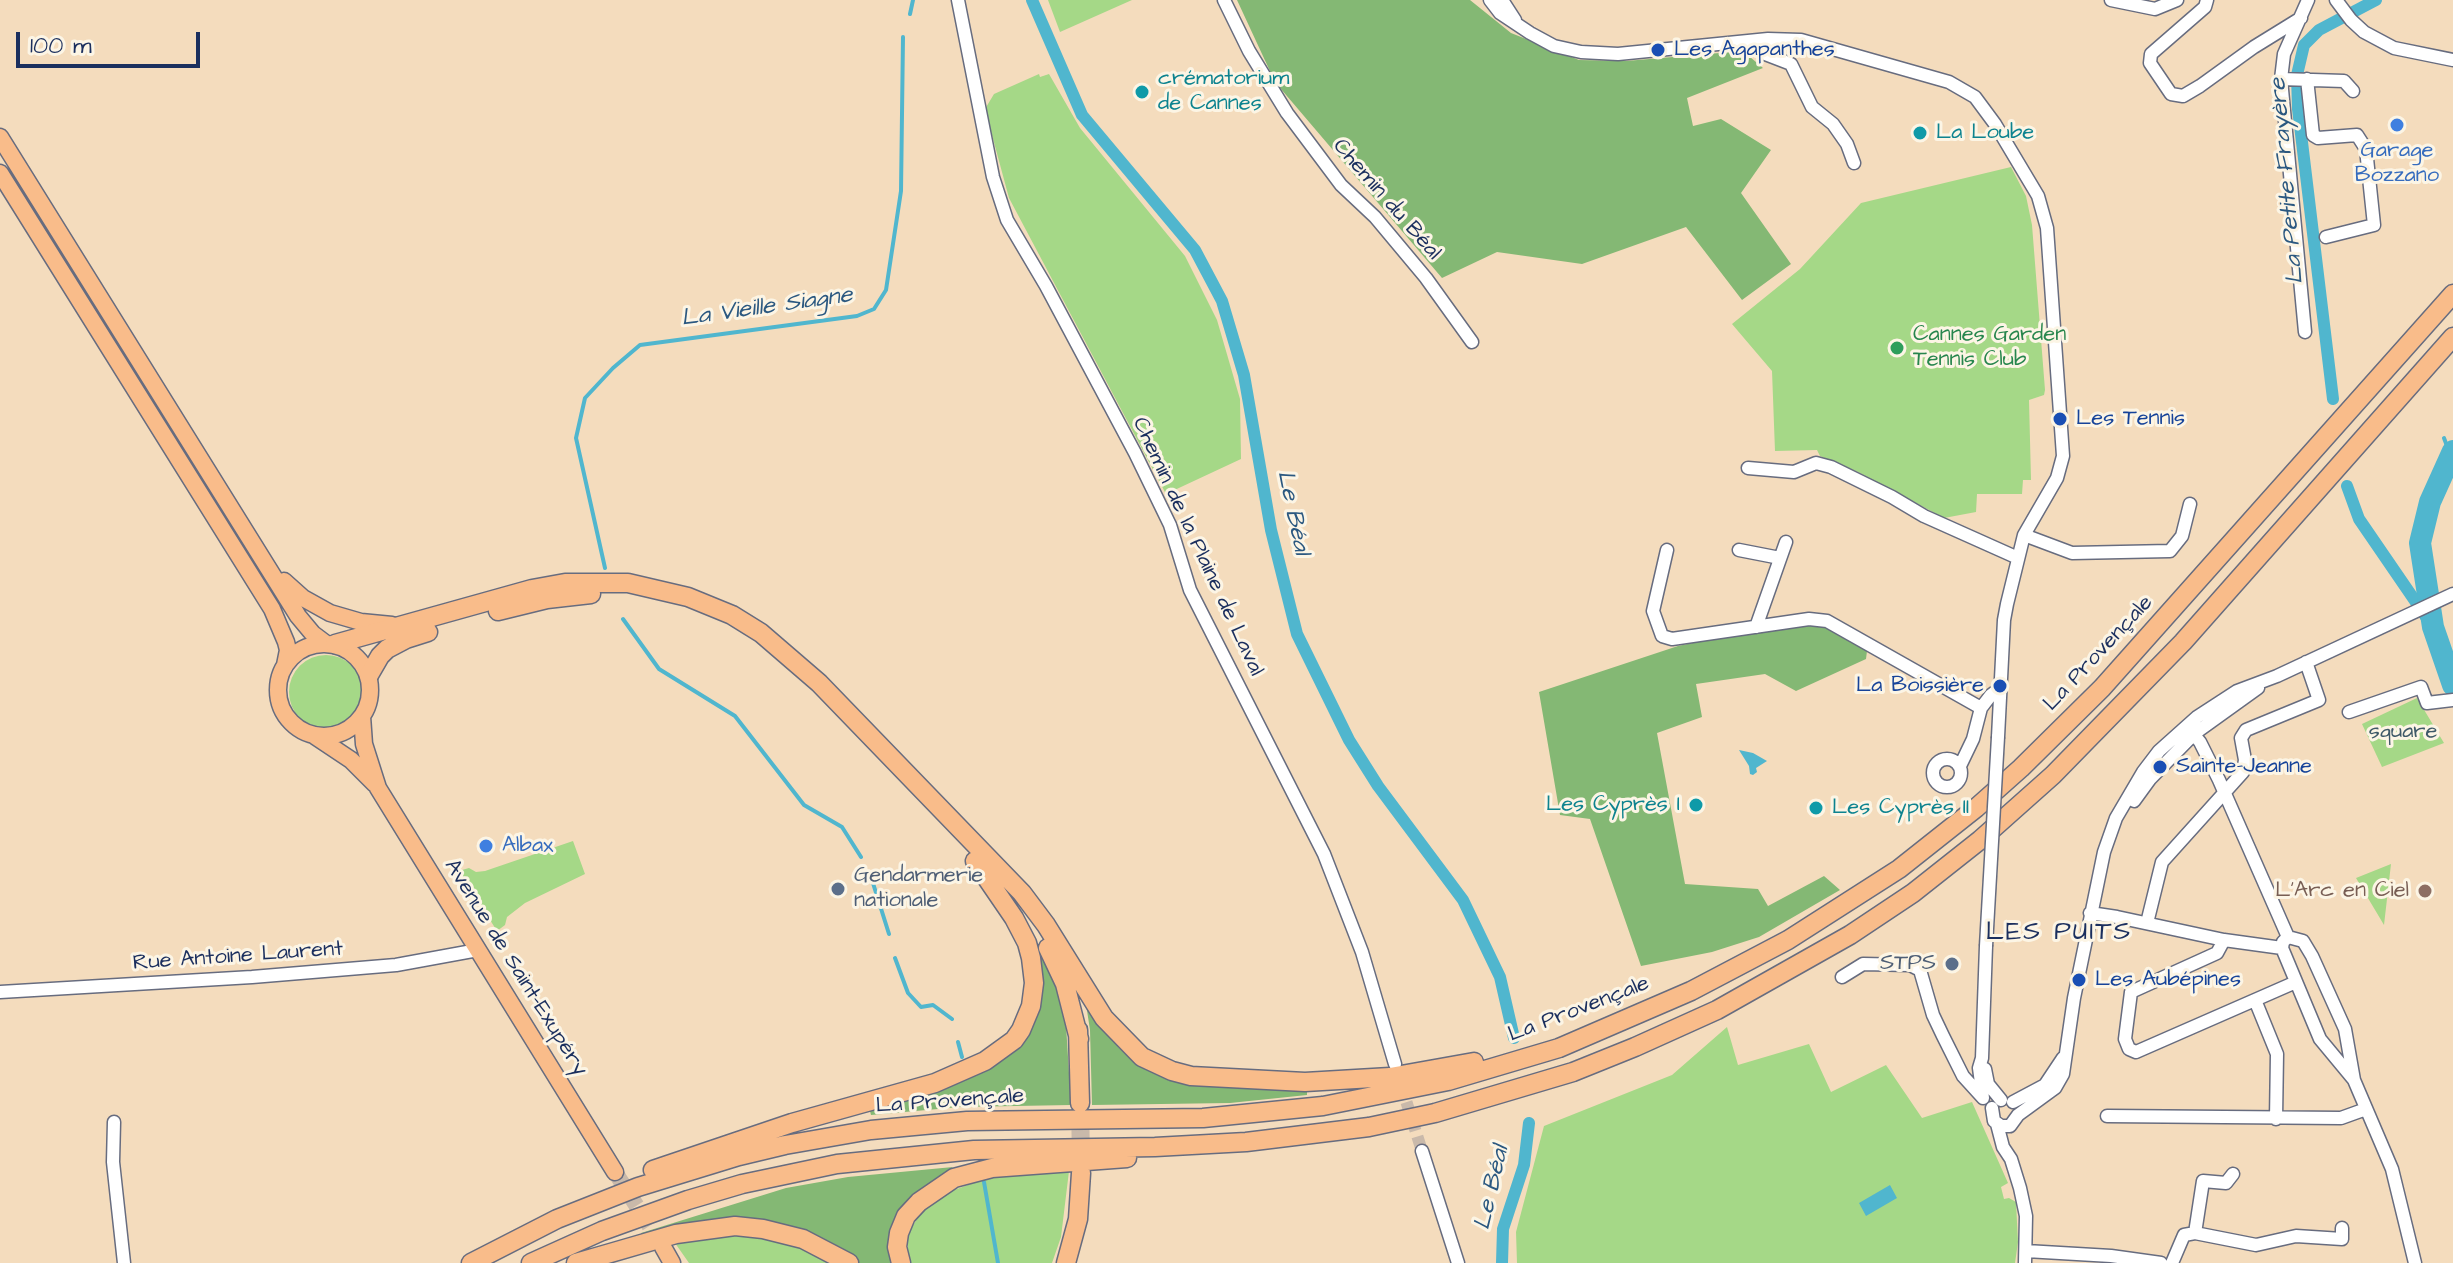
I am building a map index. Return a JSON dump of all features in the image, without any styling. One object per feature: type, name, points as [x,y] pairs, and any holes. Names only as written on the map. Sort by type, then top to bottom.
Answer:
[{"type":"highway","name":"La Provençale","points":[[471,1263],[557,1219],[638,1187],[770,1149],[843,1135],[967,1121],[1160,1120],[1323,1106],[1417,1088],[1559,1048],[1678,998],[1788,940],[1899,869],[1976,808],[2102,688],[2453,294]]},
{"type":"highway","points":[[901,1263],[897,1247],[906,1216],[937,1187],[970,1172],[1030,1164],[1160,1155],[1341,1131],[1435,1113],[1573,1072],[1635,1047],[1717,1010],[1862,927],[1913,893],[1980,840],[2112,717],[2183,642],[2453,337]]},
{"type":"highway","points":[[330,644],[414,624],[532,589],[585,582],[645,586],[688,597],[732,615],[779,646],[819,683],[1022,893],[1104,1018],[1129,1045],[1157,1065],[1191,1076],[1340,1081],[1403,1075],[1559,1048]]},
{"type":"highway","points":[[369,675],[380,656],[406,639],[547,599],[610,594],[644,598],[680,607],[734,629],[782,664],[1020,908],[1049,951],[1065,984],[1079,1039]]},
{"type":"highway","points":[[557,1219],[609,1189],[678,1160],[827,1112],[935,1083],[969,1069],[1014,1040],[1026,1019],[1032,996],[1033,970],[1022,932],[975,861]]},
{"type":"highway","points":[[1061,949],[1075,994],[1080,1103]]},
{"type":"highway","points":[[531,1263],[602,1231],[688,1200],[742,1184],[837,1164],[974,1150],[1246,1142]]},
{"type":"highway","points":[[1066,1263],[1078,1219],[1081,1173]]},
{"type":"highway","points":[[576,1263],[676,1234],[735,1226],[803,1239],[849,1263]]},
{"type":"main road","points":[[0,137],[298,616],[313,634],[356,655],[369,675],[370,697],[362,716],[346,731],[336,735],[314,735],[295,725],[281,708],[278,686],[288,650],[272,609],[0,173]]},
{"type":"main road","points":[[262,555],[295,592],[330,613],[375,624],[414,624]]},
{"type":"main road","points":[[285,665],[302,649],[330,644]]},
{"type":"main road","name":"Avenue de Saint-Exupéry","points":[[362,716],[364,744],[378,788]]},
{"type":"main road","name":"Avenue de Saint-Exupéry","points":[[314,735],[351,760],[378,788],[615,1172]]},
{"type":"main road","points":[[663,1247],[672,1263]]},
{"type":"street","name":"Chemin de la Plaine de Laval","points":[[958,0],[993,177],[1007,220],[1046,286],[1135,453],[1170,525],[1190,590],[1324,854],[1362,952],[1395,1064]]},
{"type":"street","name":"Chemin du Béal","points":[[1224,0],[1249,51],[1287,113],[1341,185],[1375,217],[1426,278],[1472,342]]},
{"type":"street","points":[[1490,0],[1500,13],[1519,26],[1554,46],[1581,52],[1618,54],[1768,39],[1801,40],[1949,82],[1975,97],[2038,196],[2047,228],[2063,456],[2057,478],[2024,535],[2004,620],[1986,946],[1981,1063],[1983,1098]]},
{"type":"street","points":[[1502,0],[1519,26]]},
{"type":"street","points":[[2111,0],[2155,9],[2177,0]]},
{"type":"street","points":[[2207,0],[2205,7],[2151,54],[2150,63],[2171,94],[2183,96],[2301,18]]},
{"type":"street","points":[[2305,332],[2284,54],[2308,0]]},
{"type":"street","points":[[2337,1],[2364,32],[2394,48],[2453,60]]},
{"type":"street","points":[[1765,54],[1791,64],[1812,107],[1833,124],[1847,144],[1854,163]]},
{"type":"street","points":[[2286,79],[2344,81],[2353,91]]},
{"type":"street","points":[[2306,80],[2313,135],[2318,138],[2357,135],[2366,149],[2374,225],[2326,237]]},
{"type":"street","points":[[1748,468],[1794,472],[1816,463],[1831,467],[1924,516],[2018,558]]},
{"type":"street","points":[[2024,535],[2072,553],[2170,551],[2182,536],[2190,504]]},
{"type":"street","points":[[1756,627],[1786,542]]},
{"type":"street","points":[[1667,550],[1653,611],[1662,636],[1672,639],[1809,619],[1827,621],[1981,708]]},
{"type":"street","points":[[1739,550],[1780,558]]},
{"type":"street","points":[[2008,1122],[2055,1088],[2063,1074],[2090,913],[2104,852],[2128,809],[2190,730],[2277,676],[2448,596]]},
{"type":"street","points":[[2147,923],[2162,862],[2243,772],[2245,760],[2241,738],[2246,730],[2319,700],[2306,662]]},
{"type":"street","points":[[2349,712],[2421,687],[2427,703],[2453,700]]},
{"type":"street","points":[[1960,766],[1948,759],[1930,761],[1932,786],[1949,787],[1957,783],[1981,708],[1999,689]]},
{"type":"street","points":[[2190,730],[2224,792],[2285,942],[2296,982],[2320,1039],[2354,1080]]},
{"type":"street","points":[[2090,913],[2224,940],[2303,941],[2345,1029],[2354,1080],[2392,1169],[2415,1263]]},
{"type":"street","points":[[2224,940],[2217,953],[2131,992],[2125,1039],[2129,1049],[2136,1052],[2296,982]]},
{"type":"street","name":"Rue Antoine Laurent","points":[[0,992],[259,977],[396,965],[478,950]]},
{"type":"street","points":[[1842,977],[1863,964],[1910,965],[1920,970],[1933,1015],[1963,1076],[1983,1098],[2002,1104]]},
{"type":"street","points":[[2255,1000],[2277,1054],[2276,1119]]},
{"type":"street","points":[[1951,1054],[1981,1063]]},
{"type":"street","points":[[2008,1122],[1992,1117],[2002,1104],[2045,1085],[2064,1057]]},
{"type":"street","points":[[1981,1063],[2008,1122],[2003,1147],[2011,1159],[2026,1216],[2026,1257],[2111,1256],[2161,1263]]},
{"type":"street","points":[[2107,1116],[2341,1118],[2366,1109]]},
{"type":"street","points":[[114,1122],[113,1162],[124,1263]]},
{"type":"street","points":[[1422,1151],[1458,1263]]},
{"type":"street","points":[[2195,1233],[2203,1181],[2226,1183],[2233,1174]]},
{"type":"street","points":[[2172,1263],[2184,1235],[2195,1233],[2256,1245],[2296,1236],[2342,1239],[2342,1228]]},
{"type":"green space","points":[[1048,0],[1132,0],[1060,32]]},
{"type":"green space","points":[[1237,0],[1470,0],[1511,33],[1579,60],[1626,61],[1743,51],[1763,68],[1687,98],[1693,126],[1721,119],[1771,150],[1741,193],[1791,264],[1742,300],[1686,227],[1582,264],[1497,252],[1442,278],[1275,82]]},
{"type":"green space","points":[[1039,74],[1040,77],[1049,74],[1080,128],[1185,256],[1217,320],[1240,399],[1241,459],[1166,494],[1009,198],[985,109],[994,94]]},
{"type":"green space","name":"Cannes Garden Tennis Club","points":[[2011,167],[2026,196],[2032,225],[2045,390],[2044,395],[2029,400],[2031,480],[2023,480],[2022,494],[1977,494],[1976,512],[1944,518],[1858,472],[1820,456],[1817,450],[1775,451],[1772,371],[1732,324],[1800,269],[1861,203]]},
{"type":"green space","points":[[1784,624],[1823,625],[1867,651],[1866,659],[1796,691],[1765,674],[1696,684],[1702,717],[1657,733],[1685,884],[1758,889],[1768,906],[1824,876],[1840,890],[1759,937],[1712,952],[1641,966],[1590,819],[1560,815],[1539,692],[1678,646]]},
{"type":"green space","points":[[326,655],[347,661],[357,671],[363,692],[357,713],[347,723],[326,729],[305,723],[295,713],[289,692],[295,671],[305,661]]},
{"type":"green space","name":"square","points":[[2417,698],[2444,743],[2382,767],[2362,724]]},
{"type":"green space","points":[[573,841],[585,874],[525,903],[507,917],[505,925],[497,931],[463,877],[462,870],[485,871]]},
{"type":"green space","points":[[2391,864],[2384,925],[2356,878]]},
{"type":"green space","points":[[1033,938],[1050,965],[1065,1009],[1071,1105],[960,1107],[871,1115],[869,1107],[1017,1046]]},
{"type":"green space","points":[[1086,1004],[1119,1048],[1136,1061],[1307,1089],[1307,1095],[1230,1103],[1092,1105],[1090,1030]]},
{"type":"green space","points":[[1727,1027],[1738,1065],[1809,1044],[1831,1092],[1886,1065],[1922,1118],[1972,1102],[2008,1183],[2001,1187],[2004,1199],[2016,1202],[2018,1242],[2015,1263],[1517,1263],[1516,1232],[1544,1126],[1672,1075]]},
{"type":"green space","points":[[953,1167],[921,1189],[899,1213],[891,1227],[891,1263],[858,1263],[802,1231],[754,1218],[723,1218],[642,1236],[641,1233],[786,1188],[848,1177]]},
{"type":"green space","points":[[1069,1171],[1061,1237],[1052,1263],[909,1263],[907,1235],[920,1214],[943,1194],[990,1177]]},
{"type":"green space","points":[[740,1233],[803,1246],[834,1263],[689,1263],[675,1243]]},
{"type":"water","points":[[1739,750],[1767,761],[1756,768],[1757,772],[1750,774],[1749,766]]},
{"type":"water","points":[[1890,1185],[1897,1198],[1866,1216],[1859,1203]]},
{"type":"waterway","name":"La Vieille Siagne","points":[[910,14],[913,0]]},
{"type":"waterway","name":"Le Béal","points":[[1032,0],[1082,115],[1195,250],[1222,301],[1244,375],[1271,530],[1297,634],[1349,740],[1378,786],[1463,900],[1500,977],[1514,1038]]},
{"type":"waterway","name":"La Petite Frayère","points":[[2333,399],[2298,109],[2297,75],[2304,45],[2319,30],[2376,0]]},
{"type":"waterway","name":"La Vieille Siagne","points":[[605,568],[576,438],[585,398],[613,368],[640,345],[857,316],[874,309],[886,290],[901,191],[903,37]]},
{"type":"waterway","points":[[2444,438],[2450,454]]},
{"type":"waterway","points":[[2453,451],[2430,502],[2420,543],[2433,627],[2453,685]]},
{"type":"waterway","name":"La Petite Frayère","points":[[2347,486],[2359,519],[2433,627]]},
{"type":"waterway","name":"La Vieille Siagne","points":[[623,619],[659,669],[735,716],[804,805],[842,827],[861,857]]},
{"type":"waterway","name":"La Vieille Siagne","points":[[872,880],[889,934]]},
{"type":"waterway","name":"La Vieille Siagne","points":[[895,958],[908,993],[921,1007],[933,1005],[952,1019]]},
{"type":"waterway","name":"La Vieille Siagne","points":[[958,1042],[962,1057]]},
{"type":"waterway","name":"Le Béal","points":[[1502,1263],[1503,1229],[1524,1165],[1529,1123]]},
{"type":"waterway","name":"La Vieille Siagne","points":[[984,1182],[998,1263]]},
{"type":"tunnel","points":[[1401,1085],[1422,1151]]},
{"type":"tunnel","points":[[1080,1103],[1081,1162]]},
{"type":"tunnel","points":[[615,1172],[663,1247]]},
{"type":"place","name":"Les Agapanthes","points":[[1658,50]]},
{"type":"place","name":"crématorium de Cannes","points":[[1142,92]]},
{"type":"place","name":"Garage Bozzano","points":[[2397,125]]},
{"type":"place","name":"La Loube","points":[[1920,133]]},
{"type":"place","name":"Cannes Garden Tennis Club","points":[[1897,348]]},
{"type":"place","name":"Les Tennis","points":[[2060,419]]},
{"type":"place","name":"La Boissière","points":[[2000,686]]},
{"type":"place","name":"Sainte-Jeanne","points":[[2160,767]]},
{"type":"place","name":"Les Cyprès I","points":[[1696,805]]},
{"type":"place","name":"Les Cyprès II","points":[[1816,808]]},
{"type":"place","name":"Albax","points":[[486,846]]},
{"type":"place","name":"Gendarmerie nationale","points":[[838,889]]},
{"type":"place","name":"L'Arc en Ciel","points":[[2425,891]]},
{"type":"place","name":"STPS","points":[[1952,964]]},
{"type":"place","name":"Les Aubépines","points":[[2079,980]]},
{"type":"district","name":"LES PUITS","points":[[2059,934]]}]
